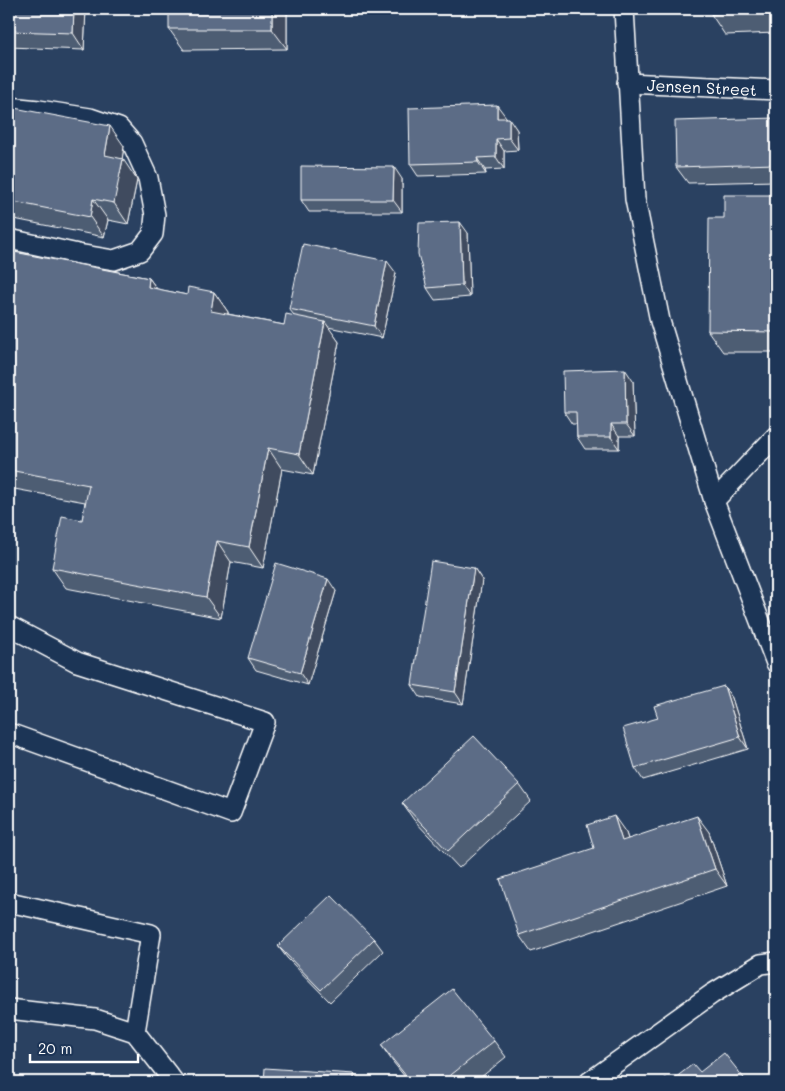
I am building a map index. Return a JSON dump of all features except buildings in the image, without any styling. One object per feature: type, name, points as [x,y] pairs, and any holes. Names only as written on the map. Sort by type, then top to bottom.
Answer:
[{"type":"lane","points":[[624,9],[635,199],[660,321],[714,501],[776,663]]},
{"type":"lane","name":"Jensen Street","points":[[628,83],[776,90]]},
{"type":"lane","points":[[9,107],[90,118],[119,128],[132,143],[148,178],[155,215],[153,234],[140,251],[114,260],[9,239]]},
{"type":"lane","points":[[714,501],[776,436]]},
{"type":"lane","points":[[9,626],[77,662],[264,722],[231,813],[9,733]]},
{"type":"lane","points":[[9,902],[151,934],[135,1032]]},
{"type":"lane","points":[[589,1082],[712,994],[762,964],[776,962]]},
{"type":"lane","points":[[9,1009],[95,1019],[135,1032],[174,1082]]}]
